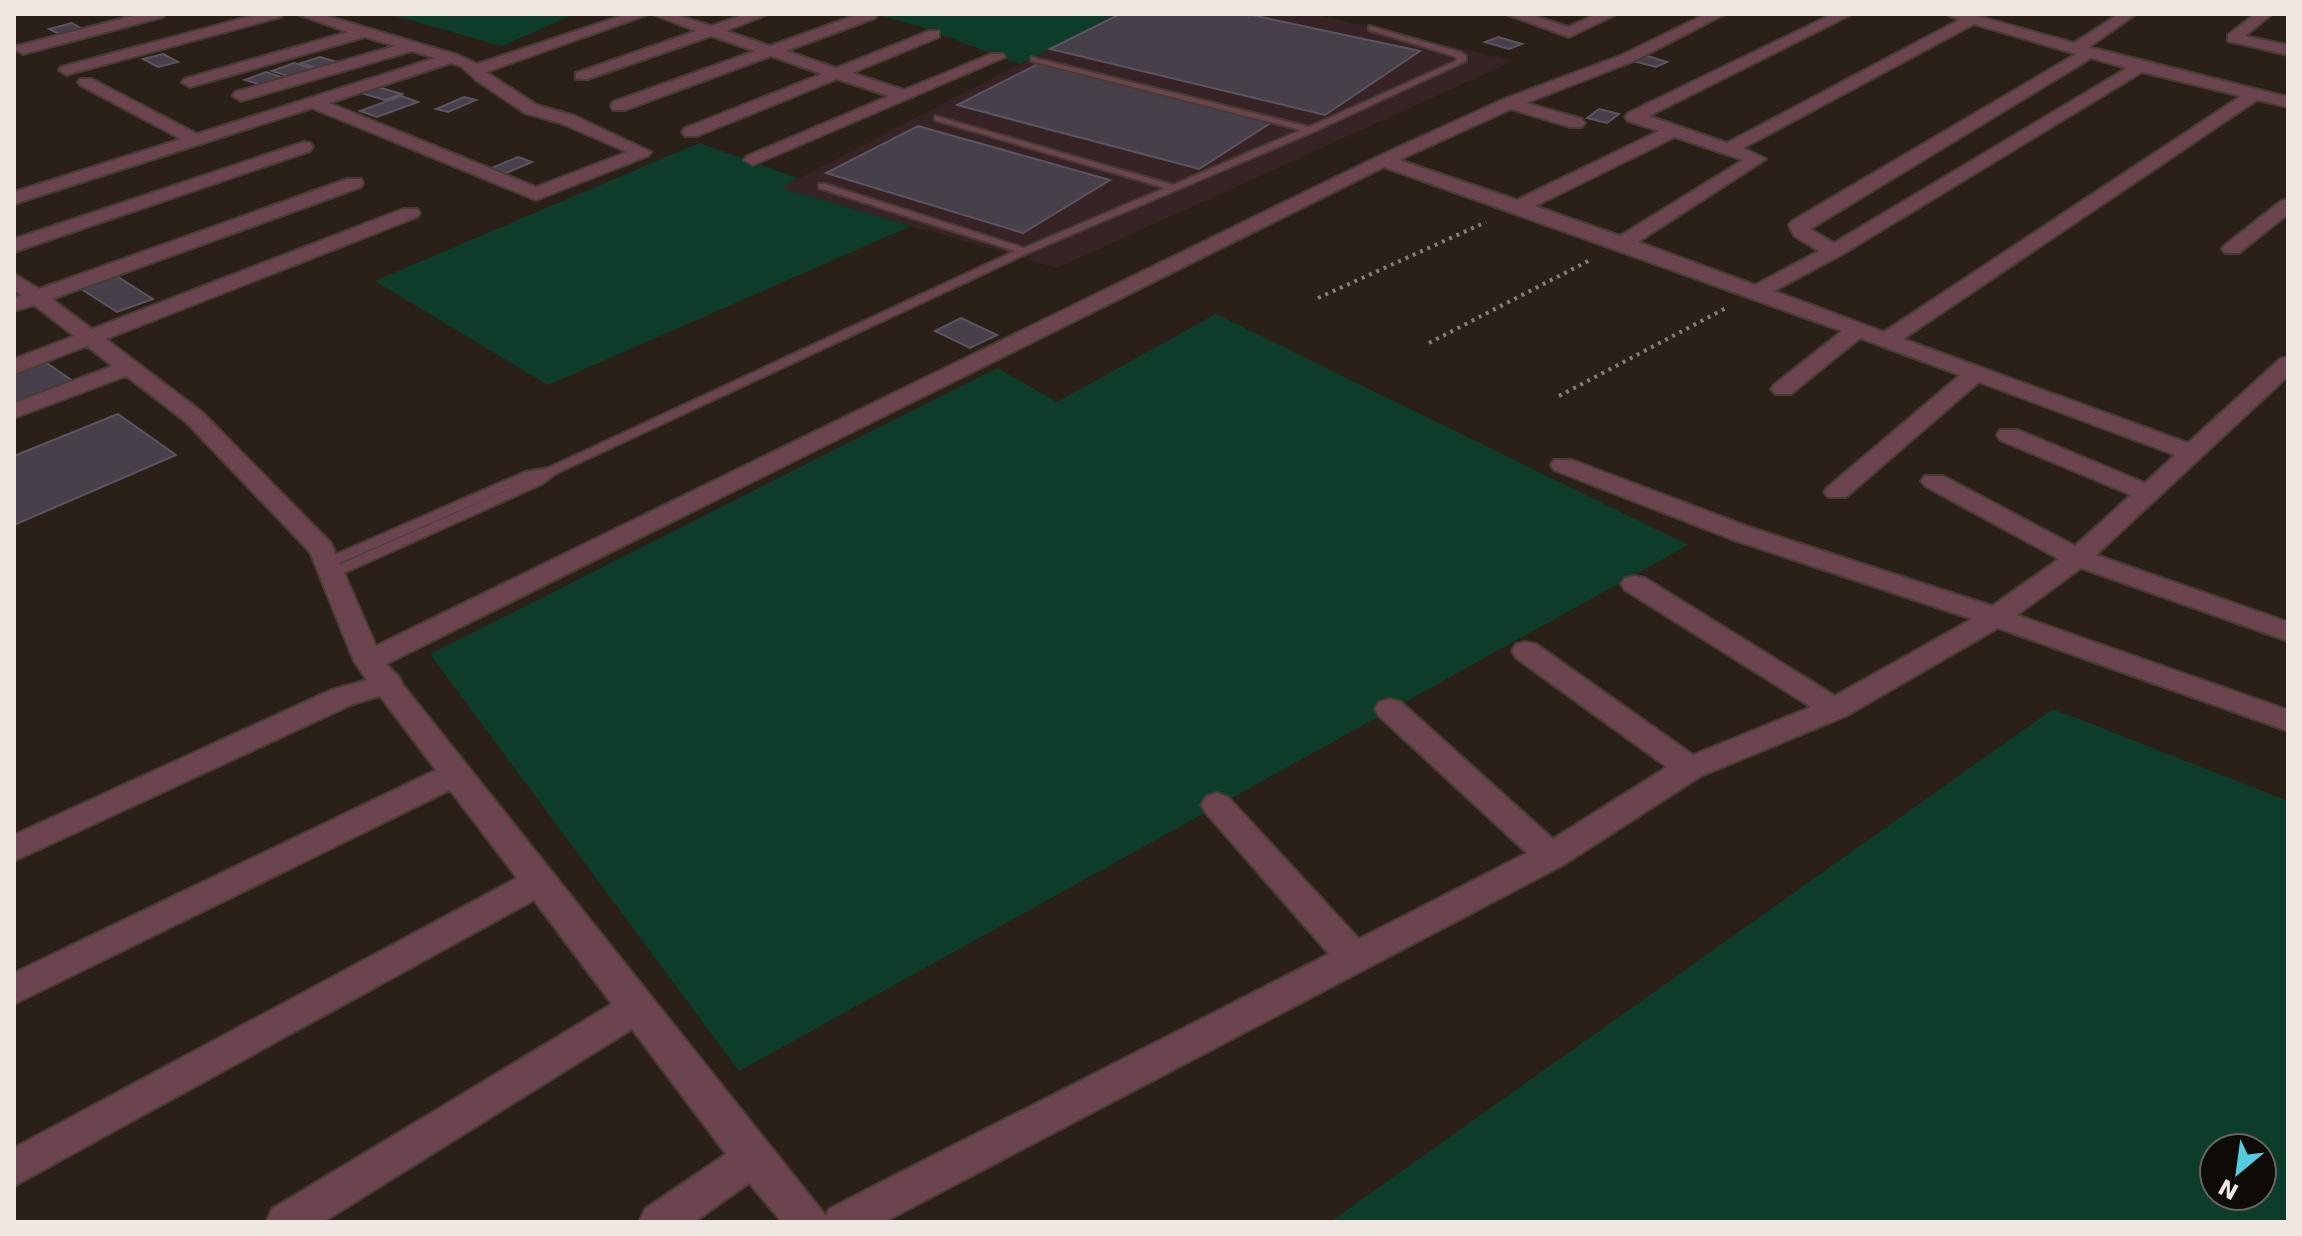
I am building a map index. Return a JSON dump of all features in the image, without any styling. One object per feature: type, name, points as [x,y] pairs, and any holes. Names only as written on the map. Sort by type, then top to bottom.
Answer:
[{"type":"street","points":[[23,49],[158,14]]},
{"type":"street","points":[[67,70],[276,14]]},
{"type":"street","points":[[304,14],[467,63],[531,109],[569,120],[642,152],[536,194],[314,103]]},
{"type":"street","points":[[475,70],[642,14]]},
{"type":"street","points":[[659,14],[905,96]]},
{"type":"street","points":[[582,76],[761,14]]},
{"type":"street","points":[[1513,14],[1569,32],[1610,14]]},
{"type":"street","points":[[14,849],[342,697],[379,673],[1383,161],[1510,103],[1628,58],[1718,14]]},
{"type":"street","points":[[1621,244],[1757,159],[1634,117],[1845,14]]},
{"type":"street","points":[[1953,14],[1977,16],[2140,67],[2288,102]]},
{"type":"street","points":[[1834,251],[1801,232],[1799,225],[2083,50],[2129,14]]},
{"type":"street","points":[[2265,14],[2233,38],[2288,50]]},
{"type":"street","points":[[619,106],[870,15]]},
{"type":"street","points":[[1728,149],[1977,16]]},
{"type":"street","points":[[190,82],[368,31]]},
{"type":"street","points":[[691,132],[934,34]]},
{"type":"street","points":[[241,96],[414,46]]},
{"type":"street","points":[[753,160],[997,57]]},
{"type":"street","points":[[14,198],[452,58]]},
{"type":"street","points":[[1759,291],[1834,251],[2140,67]]},
{"type":"street","points":[[86,82],[196,140]]},
{"type":"street","points":[[1885,341],[2256,93]]},
{"type":"street","points":[[1510,103],[1576,123]]},
{"type":"street","points":[[1520,206],[1673,131]]},
{"type":"street","points":[[14,246],[304,147]]},
{"type":"street","points":[[1383,161],[1759,291],[1885,341],[2193,453]]},
{"type":"street","points":[[14,305],[354,183]]},
{"type":"street","points":[[2232,249],[2288,205]]},
{"type":"street","points":[[14,367],[410,213]]},
{"type":"street","points":[[14,280],[194,417],[322,549],[379,673],[753,1158],[808,1222]]},
{"type":"street","points":[[1783,389],[1856,330]]},
{"type":"street","points":[[844,1222],[1551,856],[1690,768],[1835,709],[1996,617],[2078,558],[2288,364]]},
{"type":"street","points":[[14,411],[129,367]]},
{"type":"street","points":[[1837,492],[1975,374]]},
{"type":"street","points":[[2009,435],[2150,494]]},
{"type":"street","points":[[1563,465],[1740,533],[1996,617],[2288,721]]},
{"type":"street","points":[[1934,481],[2078,558],[2288,632]]},
{"type":"street","points":[[1635,584],[1835,709]]},
{"type":"street","points":[[1526,651],[1690,768]]},
{"type":"street","points":[[1390,709],[1551,856]]},
{"type":"street","points":[[14,989],[457,773]]},
{"type":"street","points":[[1217,805],[1355,959]]},
{"type":"street","points":[[14,1168],[540,881]]},
{"type":"street","points":[[287,1222],[637,1007]]},
{"type":"street","points":[[660,1222],[753,1158]]},
{"type":"lane","points":[[330,568],[538,481],[551,471],[1024,251],[1310,130],[1462,61],[1463,58],[1457,54],[1372,28]]},
{"type":"lane","points":[[1034,59],[1310,130]]},
{"type":"lane","points":[[938,118],[1174,188]]},
{"type":"lane","points":[[822,186],[1024,251]]},
{"type":"path","points":[[1318,298],[1520,206]]},
{"type":"path","points":[[1429,343],[1621,244]]},
{"type":"path","points":[[1559,396],[1759,291]]},
{"type":"shaded area","points":[[1117,14],[1314,14],[1513,61],[1057,268],[780,188]]},
{"type":"green space","points":[[388,14],[575,14],[502,46]]},
{"type":"green space","points":[[872,14],[1117,14],[1020,64],[916,25]]},
{"type":"green space","points":[[699,143],[798,178],[781,188],[911,226],[548,385],[375,281]]},
{"type":"green space","points":[[1216,314],[1688,545],[739,1071],[430,654],[997,368],[1057,402]]},
{"type":"green space","points":[[2053,709],[2288,801],[2288,1222],[1330,1222]]},
{"type":"building","points":[[1120,14],[1247,14],[1420,51],[1325,115],[1050,49]]},
{"type":"building","points":[[72,23],[86,31],[63,36],[49,29]]},
{"type":"building","points":[[1498,37],[1522,44],[1509,49],[1485,42]]},
{"type":"building","points":[[163,54],[178,62],[158,67],[143,59]]},
{"type":"building","points":[[1644,55],[1667,62],[1656,67],[1633,61]]},
{"type":"building","points":[[320,57],[341,63],[322,70],[301,63]]},
{"type":"building","points":[[294,63],[316,70],[294,78],[272,71]]},
{"type":"building","points":[[1038,64],[1272,122],[1199,169],[957,105]]},
{"type":"building","points":[[266,72],[287,79],[265,86],[245,80]]},
{"type":"building","points":[[378,87],[402,94],[385,100],[361,93]]},
{"type":"building","points":[[401,96],[418,102],[377,117],[360,111]]},
{"type":"building","points":[[464,97],[476,100],[448,112],[436,109]]},
{"type":"building","points":[[1599,109],[1619,114],[1607,123],[1587,118]]},
{"type":"building","points":[[918,126],[1110,180],[1023,233],[826,173]]},
{"type":"building","points":[[518,157],[532,162],[506,173],[492,168]]},
{"type":"building","points":[[110,272],[153,299],[117,312],[75,285]]},
{"type":"building","points":[[961,318],[997,335],[970,348],[935,331]]},
{"type":"building","points":[[41,359],[77,384],[14,409],[14,369]]},
{"type":"building","points":[[118,414],[176,455],[14,525],[14,456]]}]
